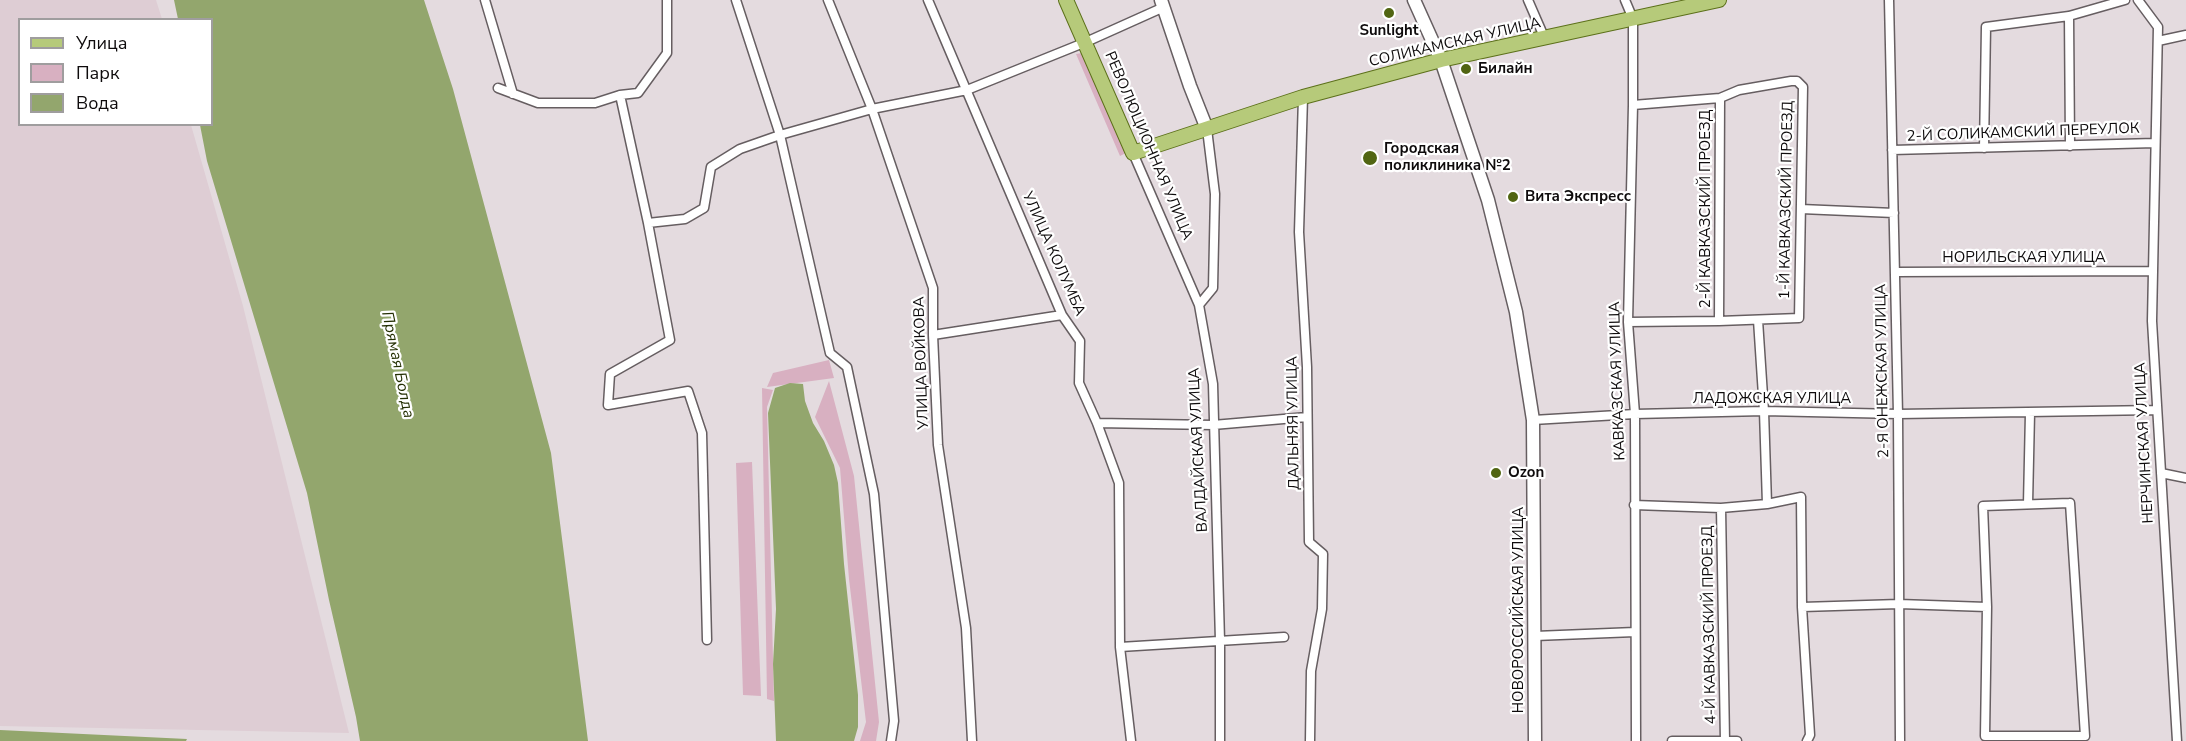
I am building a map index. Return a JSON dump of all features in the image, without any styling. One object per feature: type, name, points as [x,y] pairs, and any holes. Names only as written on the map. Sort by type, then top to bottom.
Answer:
[{"type":"main road","name":"РЕВОЛЮЦИОННАЯ УЛИЦА","points":[[1066,0],[1133,153]]},
{"type":"main road","name":"СОЛИКАМСКАЯ УЛИЦА","points":[[1133,153],[1303,97],[1441,60],[1719,0]]},
{"type":"street","points":[[485,0],[513,94]]},
{"type":"street","points":[[498,88],[538,104],[595,103],[620,95],[638,93],[667,53],[668,0]]},
{"type":"street","points":[[736,0],[780,135],[830,353],[847,367],[874,494],[894,721],[891,741]]},
{"type":"street","name":"УЛИЦА ВОЙКОВА","points":[[828,0],[872,110],[933,288],[938,445],[966,628],[972,741]]},
{"type":"street","name":"УЛИЦА КОЛУМБА","points":[[928,0],[1062,315],[1080,341],[1079,383],[1097,423],[1119,483],[1120,647],[1131,741]]},
{"type":"street","name":"НОВОРОССИЙСКАЯ УЛИЦА","points":[[1414,0],[1441,60],[1488,200],[1516,312],[1533,420],[1535,741]]},
{"type":"street","points":[[1528,0],[1545,39]]},
{"type":"street","points":[[1625,0],[1633,20]]},
{"type":"street","name":"2-Я ОНЕЖСКАЯ УЛИЦА","points":[[1889,0],[1898,414],[1900,741]]},
{"type":"street","points":[[1984,148],[1986,27],[2069,16],[2124,0]]},
{"type":"street","points":[[2138,0],[2158,27],[2158,41],[2186,35]]},
{"type":"street","points":[[648,223],[685,219],[704,208],[711,167],[740,148],[872,110],[967,90],[1086,42],[1163,4],[1207,129],[1215,194],[1214,288],[1199,305]]},
{"type":"street","points":[[2069,16],[2070,146]]},
{"type":"street","name":"КАВКАЗСКАЯ УЛИЦА","points":[[1633,20],[1634,105],[1628,322],[1635,414],[1636,741]]},
{"type":"street","name":"НЕРЧИНСКАЯ УЛИЦА","points":[[2158,41],[2152,321],[2177,741]]},
{"type":"street","name":"1-Й КАВКАЗСКИЙ ПРОЕЗД","points":[[1628,322],[1799,318],[1803,87],[1797,81],[1791,81],[1739,90],[1720,98],[1634,105]]},
{"type":"street","points":[[620,95],[648,223],[670,340],[610,374],[608,405],[688,391],[702,433],[707,640]]},
{"type":"street","name":"ДАЛЬНЯЯ УЛИЦА","points":[[1303,97],[1299,232],[1307,367],[1309,542],[1323,554],[1322,609],[1311,671],[1310,741]]},
{"type":"street","name":"2-Й КАВКАЗСКИЙ ПРОЕЗД","points":[[1719,321],[1720,98]]},
{"type":"street","name":"2-Й СОЛИКАМСКИЙ ПЕРЕУЛОК","points":[[1892,150],[2155,144]]},
{"type":"street","name":"РЕВОЛЮЦИОННАЯ УЛИЦА","points":[[1133,153],[1199,305]]},
{"type":"street","points":[[1801,209],[1894,213]]},
{"type":"street","name":"НОРИЛЬСКАЯ УЛИЦА","points":[[1895,272],[2153,271]]},
{"type":"street","name":"ВАЛДАЙСКАЯ УЛИЦА","points":[[1199,305],[1213,384],[1220,641],[1220,741]]},
{"type":"street","points":[[933,335],[1062,315]]},
{"type":"street","points":[[1758,320],[1767,504]]},
{"type":"street","name":"ЛАДОЖСКАЯ УЛИЦА","points":[[1533,420],[1635,414],[1764,411],[1898,414],[2156,410]]},
{"type":"street","points":[[2028,504],[2030,413]]},
{"type":"street","points":[[1097,423],[1213,425],[1307,417]]},
{"type":"street","points":[[2161,473],[2186,478]]},
{"type":"street","points":[[1635,505],[1721,508],[1767,504],[1801,497],[1802,607],[1810,735],[1807,741]]},
{"type":"street","points":[[2070,503],[2085,736],[2027,738],[1985,736],[1987,607],[1983,506],[2028,504],[2070,503]]},
{"type":"street","name":"4-Й КАВКАЗСКИЙ ПРОЕЗД","points":[[1721,508],[1725,741]]},
{"type":"street","points":[[1802,607],[1899,604],[1987,607]]},
{"type":"street","points":[[1535,636],[1635,632]]},
{"type":"street","points":[[1120,647],[1284,637]]},
{"type":"street","points":[[1672,741],[1737,741]]},
{"type":"shaded area","points":[[0,0],[156,0],[162,18],[18,18],[18,126],[191,126],[243,306],[349,733],[0,726]]},
{"type":"green space","points":[[1082,53],[1128,152],[1120,156],[1076,54]]},
{"type":"green space","points":[[829,360],[834,378],[767,387],[773,373]]},
{"type":"green space","points":[[829,381],[854,476],[879,722],[876,741],[860,741],[866,722],[849,579],[840,468],[815,417]]},
{"type":"green space","points":[[762,388],[773,390],[767,407],[774,701],[767,699]]},
{"type":"green space","points":[[752,462],[761,696],[743,695],[736,463]]},
{"type":"water","name":"Прямая Болда","points":[[174,0],[424,0],[453,89],[551,453],[588,741],[360,741],[307,493],[207,161],[200,126],[213,126],[213,18],[178,18]]},
{"type":"water","points":[[790,383],[803,384],[805,401],[834,465],[838,483],[858,695],[858,727],[854,741],[776,741],[773,664],[776,609],[768,413],[775,388]]},
{"type":"water","points":[[0,730],[187,739],[186,741],[0,741]]},
{"type":"place","name":"Sunlight","points":[[1389,13]]},
{"type":"place","name":"Билайн","points":[[1466,69]]},
{"type":"place","name":"Городская поликлиника №2","points":[[1370,158]]},
{"type":"place","name":"Вита Экспресс","points":[[1513,197]]},
{"type":"place","name":"Ozon","points":[[1496,473]]}]
